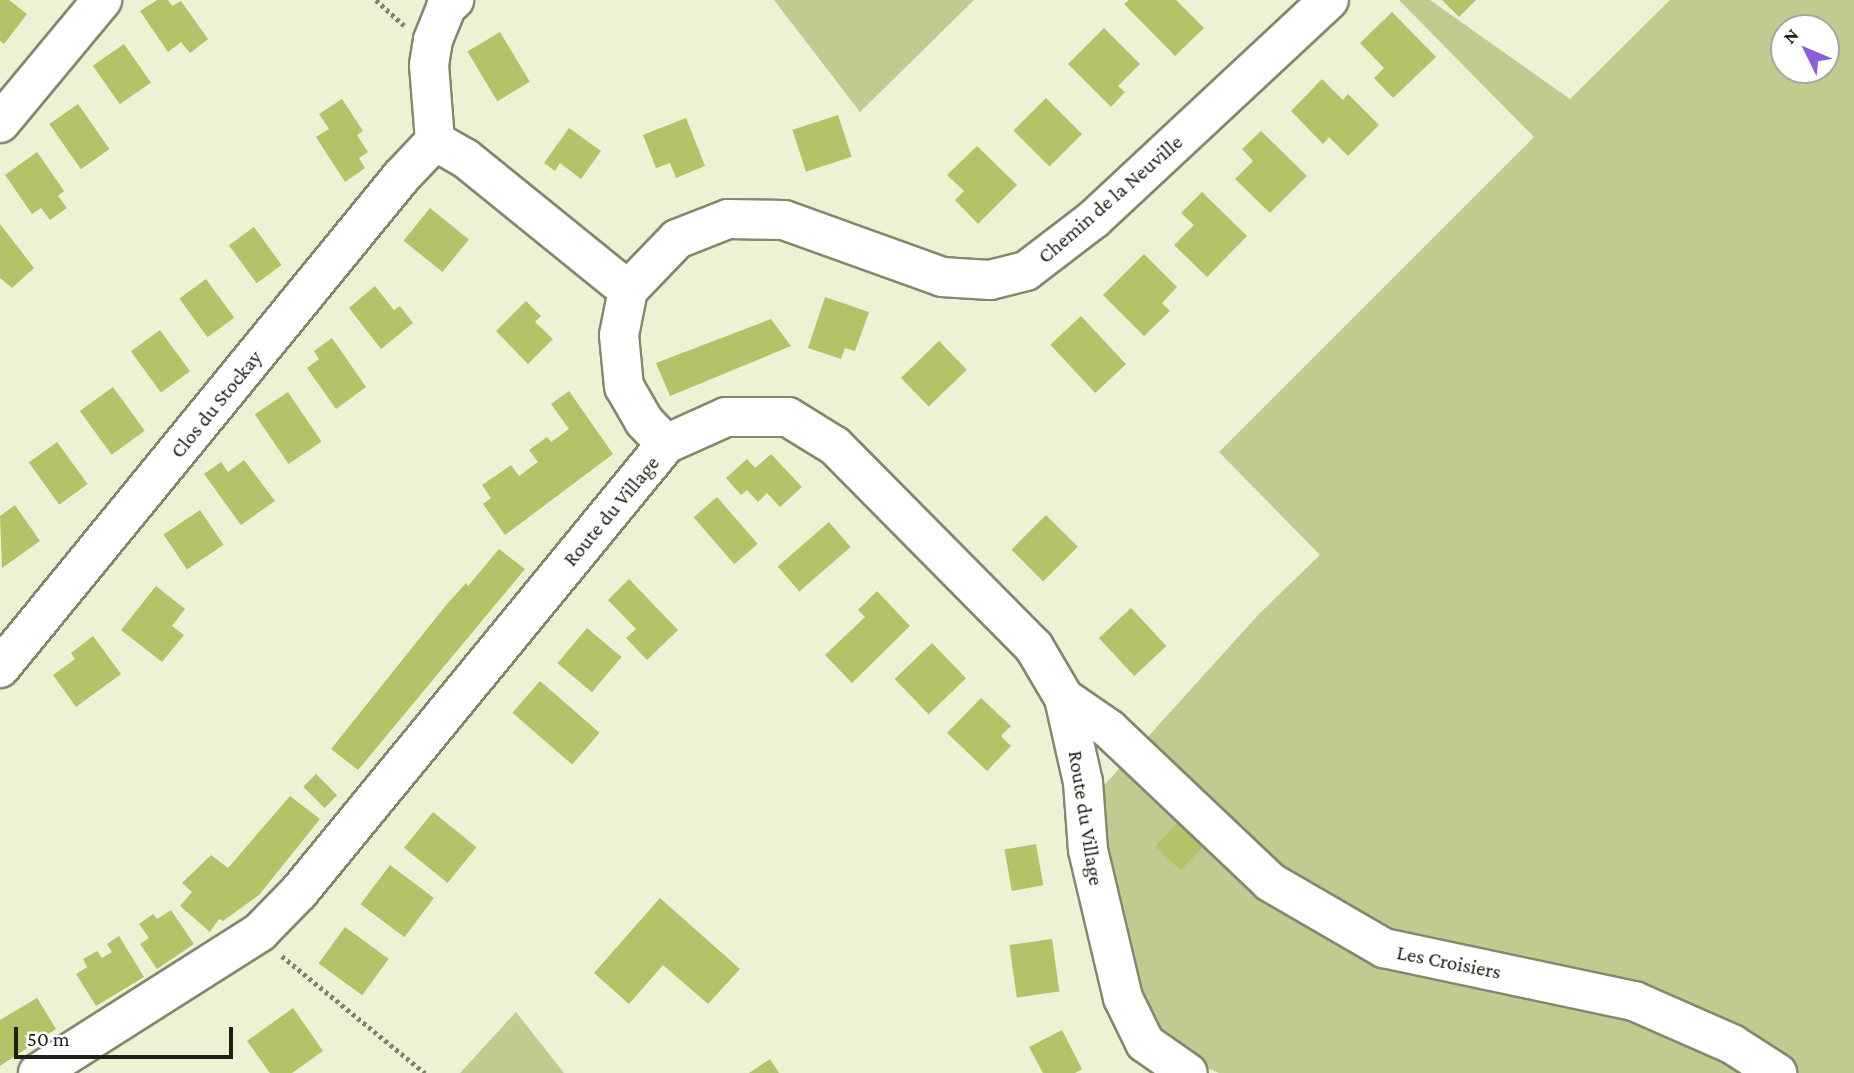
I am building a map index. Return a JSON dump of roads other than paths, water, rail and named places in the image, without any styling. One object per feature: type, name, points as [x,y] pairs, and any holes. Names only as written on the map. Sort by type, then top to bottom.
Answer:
[{"type":"street","points":[[6,104],[102,0]]},
{"type":"street","points":[[454,0],[446,7],[433,40],[429,65],[435,141],[465,158],[628,290],[619,335],[624,387],[644,421],[666,444]]},
{"type":"street","name":"Chemin de la Neuville","points":[[628,290],[677,239],[727,219],[784,220],[942,277],[990,280],[1026,271],[1094,219],[1329,0]]},
{"type":"street","name":"Clos du Stockay","points":[[0,668],[401,177],[435,141]]},
{"type":"street","name":"Route du Village","points":[[38,1073],[260,932],[299,892],[666,444],[726,417],[788,417],[835,446],[1034,647],[1064,698],[1083,782],[1088,850],[1123,998],[1145,1043],[1188,1073]]},
{"type":"street","name":"Les Croisiers","points":[[1064,698],[1109,729],[1270,882],[1384,948],[1634,1001],[1732,1044],[1777,1073]]}]
